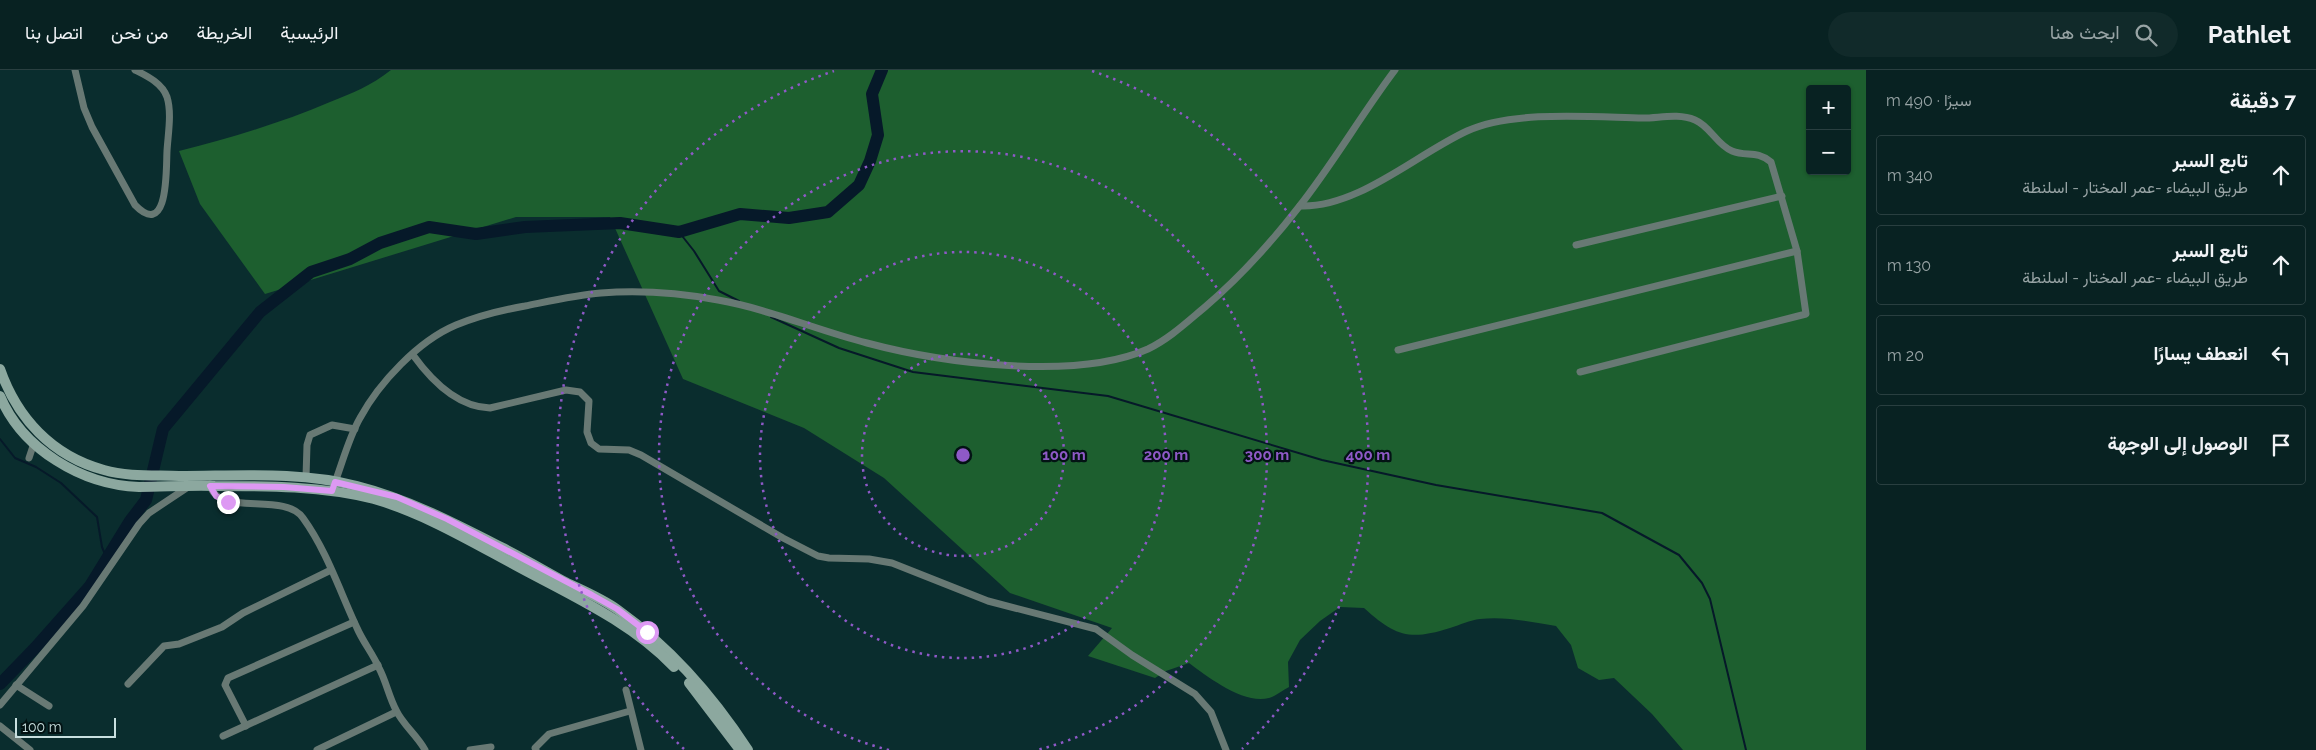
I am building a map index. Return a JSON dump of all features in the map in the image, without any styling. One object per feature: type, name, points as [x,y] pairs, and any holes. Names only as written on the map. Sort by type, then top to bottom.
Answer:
[{"type":"main road","points":[[0,369],[7,391],[14,403],[26,421],[41,436],[72,458],[104,471],[284,487],[334,486],[397,497],[515,554],[617,609],[670,652],[710,696],[748,750]]},
{"type":"main road","points":[[0,396],[18,427],[34,444],[56,460],[82,474],[99,480],[138,487],[189,486],[210,481],[306,477],[402,509],[483,548],[612,617],[651,646],[686,678],[740,750]]},
{"type":"street","points":[[75,70],[84,108],[92,127],[135,205],[142,212],[148,214],[156,212],[162,207],[166,191],[167,97],[155,81],[135,70]]},
{"type":"street","points":[[334,486],[355,428],[372,398],[399,366],[438,335],[456,326],[516,308],[601,293],[654,293],[715,299],[761,309],[865,343],[945,360],[1005,365],[1090,364],[1148,349],[1177,331],[1249,267],[1300,206],[1370,103],[1395,70]]},
{"type":"street","points":[[1300,206],[1314,207],[1352,194],[1394,174],[1469,130],[1505,121],[1579,115],[1645,118],[1671,116],[1696,120],[1725,147],[1734,152],[1760,154],[1771,162],[1797,252],[1806,314],[1580,372]]},
{"type":"street","points":[[1576,245],[1782,196]]},
{"type":"street","points":[[1398,350],[1797,252]]},
{"type":"street","points":[[413,355],[428,376],[467,404],[478,408],[490,408],[566,390],[580,392],[589,400],[587,432],[591,443],[599,449],[629,450],[641,455],[783,538],[818,556],[869,559],[892,563],[988,601],[1096,629],[1132,655],[1195,694],[1211,712],[1226,750]]},
{"type":"street","points":[[306,477],[306,445],[310,435],[332,425],[355,428]]},
{"type":"street","points":[[29,458],[34,444]]},
{"type":"street","points":[[210,481],[214,493],[224,501],[280,506],[299,513],[331,570],[354,622],[378,665],[396,712],[425,750]]},
{"type":"street","points":[[0,704],[83,606],[139,524],[149,513],[189,486]]},
{"type":"street","points":[[128,684],[164,646],[179,644],[222,627],[243,612],[331,570]]},
{"type":"street","points":[[246,726],[225,685],[228,678],[354,622]]},
{"type":"street","points":[[223,736],[378,665]]},
{"type":"street","points":[[16,685],[49,706]]},
{"type":"street","points":[[626,690],[640,750]]},
{"type":"street","points":[[536,750],[535,748],[549,734],[630,711]]},
{"type":"street","points":[[317,750],[396,712]]},
{"type":"street","points":[[0,726],[30,750]]},
{"type":"street","points":[[470,750],[491,747]]},
{"type":"green space","points":[[391,70],[1866,70],[1866,750],[1683,750],[1652,714],[1614,678],[1599,680],[1578,668],[1571,645],[1556,626],[1518,620],[1480,619],[1436,632],[1413,635],[1394,630],[1364,608],[1340,607],[1320,621],[1300,640],[1288,662],[1289,687],[1272,697],[1259,699],[1238,694],[1189,663],[1166,671],[1155,678],[1088,656],[1112,628],[1010,593],[884,478],[804,428],[683,379],[610,217],[516,217],[265,294],[200,204],[179,151],[293,117],[369,85]]},
{"type":"waterway","points":[[0,684],[90,586],[130,521],[146,500],[163,429],[260,312],[311,272],[350,259],[380,243],[429,227],[476,234],[525,227],[620,223],[679,232],[740,214],[789,218],[828,212],[859,185],[870,161],[878,135],[872,94],[882,70]]},
{"type":"waterway","points":[[679,232],[694,251],[719,291],[739,301]]},
{"type":"waterway","points":[[771,317],[839,348],[913,372],[1108,396],[1322,460],[1436,485],[1602,513],[1679,555],[1702,583],[1710,599],[1746,750]]},
{"type":"waterway","points":[[0,439],[15,458],[36,467],[61,483],[97,517],[102,547],[107,559]]},
{"type":"route","points":[[228,502],[216,496],[210,486],[284,487],[332,491],[335,482],[397,497],[447,519],[592,595],[617,609],[647,632]]}]
